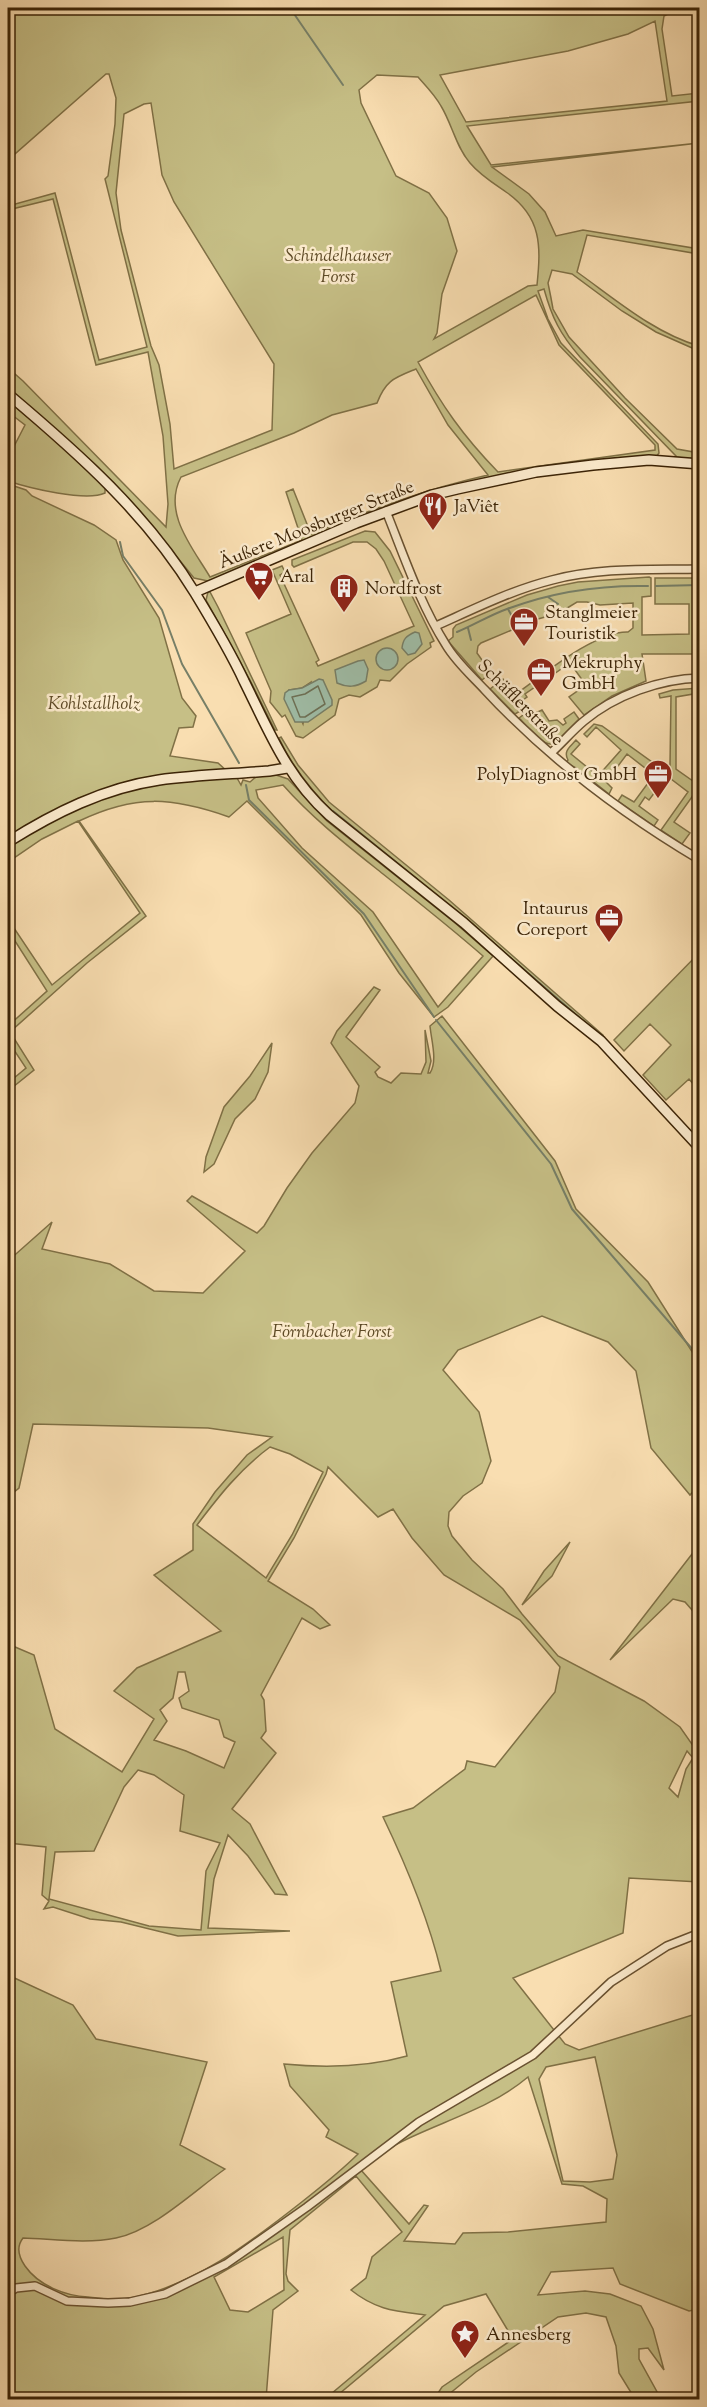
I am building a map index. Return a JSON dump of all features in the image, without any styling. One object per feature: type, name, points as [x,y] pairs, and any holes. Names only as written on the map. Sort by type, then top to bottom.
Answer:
[{"type":"main road","points":[[8,394],[60,438],[117,493],[164,549],[195,592],[243,678],[287,768],[309,796],[328,815],[464,923],[557,1006],[590,1040],[632,1075],[699,1148]]},
{"type":"main road","name":"Äußere Moosburger Straße","points":[[195,592],[386,511],[449,491],[563,468],[649,460],[699,464]]},
{"type":"main road","points":[[8,842],[35,825],[76,805],[125,787],[159,780],[287,768]]},
{"type":"street","name":"Schäfflerstraße","points":[[386,511],[436,626],[447,648],[459,662],[513,719],[551,753],[628,815],[699,860]]},
{"type":"street","points":[[436,626],[498,598],[553,579],[602,571],[699,569]]},
{"type":"street","points":[[551,753],[584,721],[619,700],[652,686],[699,678]]},
{"type":"street","points":[[8,2293],[16,2288],[35,2286],[67,2301],[108,2304],[130,2302],[165,2294],[184,2286],[226,2264],[307,2207],[419,2122],[533,2055],[611,1982],[667,1946],[699,1933]]},
{"type":"green space","name":"Schindelhauser Forst","points":[[8,8],[680,8],[664,16],[662,29],[672,96],[699,93],[699,101],[467,126],[491,165],[699,143],[492,167],[529,194],[545,212],[556,236],[583,230],[699,249],[699,254],[587,235],[577,272],[651,324],[666,333],[699,346],[699,351],[656,332],[622,311],[572,274],[552,270],[548,283],[553,309],[569,337],[625,398],[677,449],[699,453],[699,461],[677,457],[580,357],[558,325],[544,289],[538,291],[548,319],[561,343],[658,444],[659,453],[656,457],[461,486],[220,577],[208,581],[194,578],[138,509],[98,467],[8,388],[8,368],[166,527],[168,504],[163,436],[148,352],[96,365],[53,199],[8,210],[8,206],[55,193],[99,360],[147,347],[105,179],[108,176],[116,98],[109,74],[106,74],[8,160]],"holes":[[[655,21],[667,101],[466,122],[440,75],[568,51],[628,34]],[[377,75],[418,77],[439,102],[465,157],[482,175],[518,202],[533,222],[539,258],[537,285],[528,286],[434,339],[437,333],[442,294],[457,251],[447,218],[429,193],[396,176],[361,103],[359,90]],[[151,103],[162,175],[174,202],[274,364],[272,430],[174,469],[170,424],[159,365],[151,346],[121,230],[116,193],[124,114]],[[536,295],[559,345],[655,445],[655,450],[498,472],[464,433],[418,362]],[[416,369],[448,425],[488,475],[398,501],[311,534],[293,489],[286,492],[302,540],[210,577],[188,542],[177,517],[176,490],[181,477],[294,433],[332,415],[377,403],[387,385]]]},
{"type":"green space","points":[[8,401],[62,446],[105,488],[105,493],[85,496],[71,495],[8,481],[8,458],[25,425],[8,412]]},
{"type":"green space","name":"Kohlstallholz","points":[[8,484],[26,490],[32,496],[94,525],[116,540],[123,560],[159,618],[182,698],[196,716],[193,727],[179,728],[170,756],[218,763],[230,774],[129,783],[8,839]]},
{"type":"green space","points":[[365,531],[375,532],[390,551],[434,641],[430,643],[431,647],[407,664],[390,681],[380,680],[377,687],[360,697],[349,695],[339,699],[335,715],[303,738],[296,736],[285,715],[282,717],[270,702],[271,691],[246,633],[291,614],[272,570],[282,566],[285,572],[280,575],[319,660],[316,662],[318,666],[414,626],[384,561],[376,549],[367,542],[353,542],[294,567],[292,560]],"holes":[[[311,682],[303,724],[289,690],[302,688]]]},
{"type":"green space","points":[[651,578],[651,596],[642,597],[642,635],[689,634],[689,604],[655,604],[655,578],[699,578],[699,604],[694,605],[693,654],[642,654],[646,681],[612,696],[584,715],[569,697],[586,685],[570,663],[525,694],[527,697],[519,703],[529,716],[542,710],[549,721],[557,720],[563,725],[566,723],[564,719],[574,712],[579,719],[554,744],[544,742],[535,736],[519,718],[523,715],[520,711],[515,714],[490,689],[503,679],[516,694],[585,646],[615,634],[628,632],[633,628],[633,603],[600,605],[577,602],[559,613],[538,619],[481,643],[477,653],[489,670],[488,675],[482,680],[448,641],[453,637],[453,629],[456,625],[527,595],[578,582]]},
{"type":"green space","points":[[208,592],[218,607],[277,730],[206,600]]},
{"type":"green space","points":[[699,688],[699,693],[676,697],[676,769],[700,786],[699,797],[694,794],[674,822],[690,833],[682,844],[661,830],[688,792],[667,776],[649,800],[645,797],[639,806],[658,820],[654,826],[618,801],[622,795],[634,802],[654,775],[627,754],[606,782],[612,788],[609,794],[566,763],[568,760],[566,754],[576,740],[580,744],[571,754],[598,776],[621,750],[596,727],[587,737],[584,734],[594,724],[602,726],[659,767],[670,765],[671,696],[660,698],[659,694],[673,690]]},
{"type":"green space","points":[[281,737],[298,765],[329,802],[449,900],[603,1035],[603,1038],[339,818],[298,771],[279,738]]},
{"type":"green space","points":[[276,775],[288,779],[327,821],[493,956],[448,1007],[434,1017],[399,973],[361,915],[247,801],[229,817],[171,802],[154,801],[118,806],[79,821],[146,916],[87,963],[10,1032],[34,1070],[8,1091],[8,1083],[26,1068],[8,1041],[8,1026],[47,991],[8,930],[8,919],[52,985],[140,913],[78,821],[42,839],[8,862],[8,847],[76,809],[119,792],[190,780],[234,777],[241,785],[243,780],[250,782],[257,776]],"holes":[[[283,785],[319,821],[483,956],[438,1007],[373,912],[302,848],[258,798],[256,790]]]},
{"type":"green space","points":[[699,953],[699,1091],[689,1079],[666,1100],[643,1075],[671,1045],[650,1024],[624,1051],[614,1040]]},
{"type":"green space","name":"Förnbacher Forst","points":[[374,987],[380,990],[346,1037],[380,1067],[375,1072],[378,1077],[391,1083],[401,1073],[421,1074],[426,1062],[425,1030],[431,1061],[428,1073],[430,1073],[434,1056],[430,1026],[442,1016],[555,1161],[576,1209],[648,1282],[698,1361],[699,1351],[699,1489],[697,1487],[690,1495],[651,1448],[636,1371],[608,1342],[542,1316],[458,1350],[443,1370],[479,1412],[491,1461],[482,1483],[463,1496],[449,1512],[448,1526],[452,1536],[472,1560],[503,1589],[558,1656],[644,1701],[680,1727],[699,1752],[699,1882],[629,1878],[623,1933],[513,1978],[565,2044],[579,2050],[699,2013],[699,2309],[689,2311],[620,2284],[613,2268],[551,2272],[538,2295],[585,2291],[610,2294],[641,2306],[653,2329],[664,2370],[648,2348],[639,2349],[639,2359],[661,2399],[635,2399],[619,2373],[616,2346],[606,2317],[586,2313],[558,2317],[476,2372],[443,2399],[434,2399],[442,2387],[513,2339],[486,2294],[444,2306],[333,2399],[325,2399],[425,2315],[377,2306],[351,2290],[366,2278],[372,2257],[402,2232],[356,2176],[290,2230],[286,2274],[288,2281],[298,2291],[273,2310],[266,2399],[8,2399],[8,1975],[73,2005],[96,2039],[207,2062],[180,2145],[225,2169],[173,2209],[130,2234],[93,2241],[23,2238],[19,2255],[23,2262],[31,2273],[54,2289],[80,2296],[111,2300],[150,2293],[197,2274],[263,2232],[358,2154],[326,2137],[329,2130],[290,2086],[284,2064],[346,2066],[407,2056],[391,1982],[441,1971],[416,1892],[383,1817],[413,1808],[465,1769],[467,1761],[495,1767],[555,1692],[560,1667],[520,1620],[444,1575],[412,1538],[393,1509],[378,1517],[328,1467],[294,1538],[268,1581],[313,1609],[330,1625],[320,1629],[302,1618],[261,1695],[264,1700],[266,1731],[261,1738],[276,1753],[232,1809],[250,1824],[287,1895],[275,1894],[248,1856],[228,1835],[214,1879],[208,1928],[290,1931],[178,1936],[121,1922],[90,1919],[53,1907],[44,1909],[49,1901],[42,1895],[46,1847],[8,1843],[8,1644],[34,1655],[55,1729],[122,1772],[154,1719],[114,1691],[137,1668],[221,1631],[154,1575],[193,1550],[193,1524],[215,1492],[247,1455],[272,1437],[208,1428],[33,1424],[19,1488],[8,1497],[8,1261],[52,1222],[42,1249],[110,1264],[154,1291],[203,1293],[245,1251],[187,1201],[192,1196],[257,1233],[264,1226],[312,1153],[355,1103],[359,1086],[331,1043],[337,1031]],"holes":[[[270,1447],[290,1454],[323,1472],[292,1535],[266,1578],[197,1525],[249,1464]],[[178,1672],[185,1672],[189,1691],[179,1698],[182,1708],[219,1720],[224,1737],[235,1742],[224,1768],[154,1740],[167,1721],[160,1710],[173,1698]],[[687,1751],[693,1758],[686,1769],[678,1797],[669,1788]],[[138,1770],[154,1775],[184,1795],[180,1831],[220,1843],[206,1871],[201,1930],[149,1926],[49,1899],[55,1852],[94,1851],[124,1787]],[[595,2057],[617,2155],[613,2179],[590,2182],[563,2181],[539,2079],[546,2067]],[[528,2077],[562,2184],[583,2186],[607,2199],[606,2222],[508,2232],[463,2233],[455,2244],[404,2241],[428,2206],[424,2205],[409,2224],[361,2170],[399,2143],[498,2098]],[[283,2237],[284,2290],[248,2312],[230,2310],[214,2277]]]},
{"type":"green space","points":[[272,1043],[268,1072],[255,1099],[235,1119],[214,1164],[204,1172],[206,1157],[224,1107],[250,1076]]},
{"type":"green space","points":[[570,1542],[552,1576],[522,1605],[544,1571]]},
{"type":"green space","points":[[699,1545],[699,1618],[685,1602],[673,1599],[610,1660]]},
{"type":"water","points":[[415,632],[419,633],[422,644],[415,653],[408,655],[402,648],[403,642],[407,636]]},
{"type":"water","points":[[387,648],[397,655],[398,659],[391,669],[387,670],[377,663],[376,659],[383,649]]},
{"type":"water","points":[[364,660],[368,669],[366,681],[352,686],[337,683],[335,670]]},
{"type":"water","points":[[319,679],[323,680],[332,705],[308,722],[295,722],[284,699],[285,693],[302,688]]},
{"type":"waterway","points":[[290,8],[343,85]]},
{"type":"waterway","points":[[120,542],[123,556],[162,610],[182,664],[239,763]]},
{"type":"waterway","points":[[656,586],[700,585]]},
{"type":"waterway","points":[[457,632],[501,611],[541,598],[595,588],[648,586]]},
{"type":"waterway","points":[[548,597],[558,604]]},
{"type":"waterway","points":[[508,609],[514,620]]},
{"type":"waterway","points":[[468,628],[471,640]]},
{"type":"waterway","points":[[246,785],[249,800],[364,914],[434,1017]]},
{"type":"waterway","points":[[333,811],[417,879]]},
{"type":"waterway","points":[[490,940],[588,1025]]},
{"type":"waterway","points":[[436,1020],[551,1164],[572,1209],[693,1350],[700,1370]]},
{"type":"place","name":"JaViêt","points":[[433,532]]},
{"type":"place","name":"Aral","points":[[259,602]]},
{"type":"place","name":"Nordfrost","points":[[344,614]]},
{"type":"place","name":"Stanglmeier Touristik","points":[[524,648]]},
{"type":"place","name":"Mekruphy GmbH","points":[[541,698]]},
{"type":"place","name":"PolyDiagnost GmbH","points":[[658,800]]},
{"type":"place","name":"Intaurus Coreport","points":[[609,944]]},
{"type":"place","name":"Annesberg","points":[[465,2360]]}]
